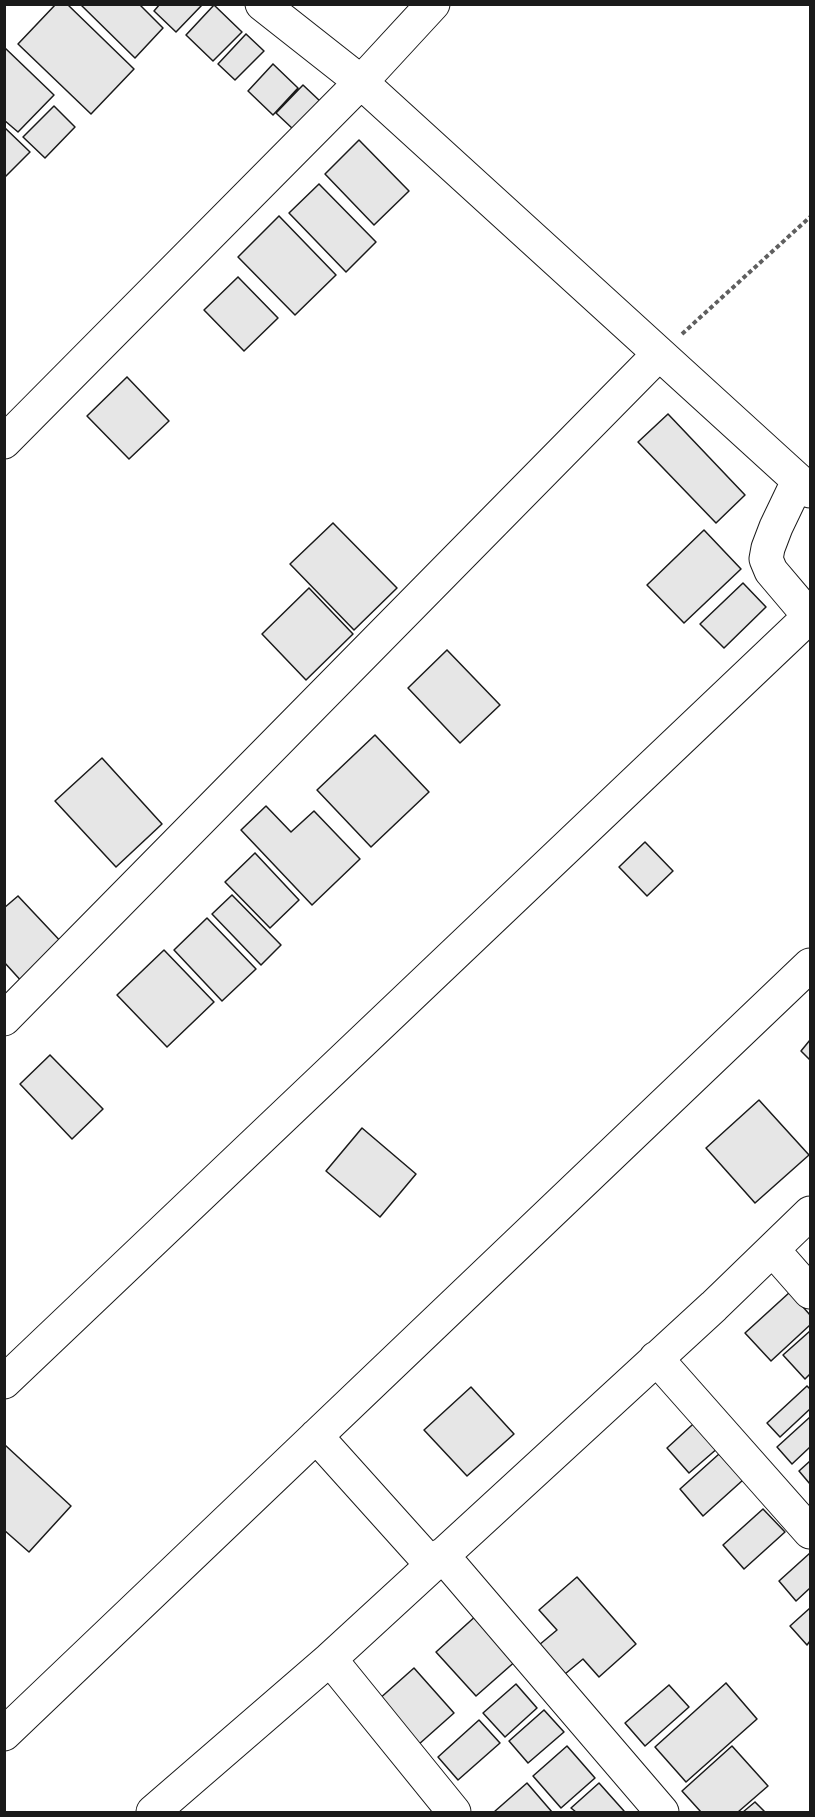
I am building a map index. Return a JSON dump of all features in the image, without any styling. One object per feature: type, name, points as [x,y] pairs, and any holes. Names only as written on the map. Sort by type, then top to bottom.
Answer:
[{"type":"street","points":[[4,1382],[810,616],[771,572],[766,559],[776,527],[804,486],[361,82],[262,4]]},
{"type":"street","points":[[4,442],[361,82],[433,4]]},
{"type":"street","points":[[4,1019],[659,354]]},
{"type":"street","points":[[4,1734],[810,965]]},
{"type":"street","points":[[153,1812],[330,1659],[810,1213]]},
{"type":"street","points":[[772,1250],[810,1292]]},
{"type":"street","points":[[656,1358],[810,1532]]},
{"type":"street","points":[[316,1436],[437,1560],[662,1812]]},
{"type":"street","points":[[330,1659],[454,1812]]},
{"type":"path","points":[[659,354],[810,217]]},
{"type":"building","points":[[56,4],[67,4],[134,69],[91,114],[18,44]]},
{"type":"building","points":[[80,4],[139,4],[163,28],[135,58]]},
{"type":"building","points":[[160,4],[202,5],[176,32],[154,11]]},
{"type":"building","points":[[214,5],[242,32],[213,61],[186,35]]},
{"type":"building","points":[[246,34],[264,51],[235,80],[218,64]]},
{"type":"building","points":[[4,47],[54,95],[18,132],[4,120]]},
{"type":"building","points":[[273,64],[298,88],[273,115],[248,91]]},
{"type":"building","points":[[303,85],[321,102],[294,130],[276,113]]},
{"type":"building","points":[[54,106],[75,127],[45,158],[23,137]]},
{"type":"building","points":[[4,127],[30,152],[4,178]]},
{"type":"building","points":[[359,140],[409,191],[374,225],[325,174]]},
{"type":"building","points":[[319,184],[376,242],[346,272],[289,213]]},
{"type":"building","points":[[279,216],[336,275],[295,315],[238,257]]},
{"type":"building","points":[[238,277],[278,318],[244,351],[204,310]]},
{"type":"building","points":[[127,377],[169,421],[129,459],[87,416]]},
{"type":"building","points":[[668,414],[745,495],[716,523],[638,442]]},
{"type":"building","points":[[333,523],[397,588],[354,630],[290,564]]},
{"type":"building","points":[[704,530],[741,569],[684,623],[647,585]]},
{"type":"building","points":[[743,583],[766,607],[724,648],[700,624]]},
{"type":"building","points":[[309,588],[353,634],[306,680],[262,634]]},
{"type":"building","points":[[447,650],[500,705],[460,743],[408,688]]},
{"type":"building","points":[[375,735],[429,792],[371,847],[317,790]]},
{"type":"building","points":[[102,758],[162,824],[116,867],[55,801]]},
{"type":"building","points":[[266,806],[291,832],[314,811],[360,859],[312,905],[241,830]]},
{"type":"building","points":[[645,842],[673,871],[647,896],[619,867]]},
{"type":"building","points":[[255,853],[299,900],[270,928],[225,882]]},
{"type":"building","points":[[232,895],[281,945],[261,965],[212,914]]},
{"type":"building","points":[[18,896],[65,946],[24,984],[4,962],[4,908]]},
{"type":"building","points":[[207,918],[256,969],[222,1001],[174,950]]},
{"type":"building","points":[[164,950],[214,1002],[167,1047],[117,995]]},
{"type":"building","points":[[810,1040],[810,1060],[801,1051]]},
{"type":"building","points":[[50,1055],[103,1109],[72,1139],[20,1084]]},
{"type":"building","points":[[759,1100],[809,1155],[755,1203],[706,1148]]},
{"type":"building","points":[[362,1128],[416,1174],[380,1217],[326,1171]]},
{"type":"building","points":[[790,1292],[810,1315],[810,1325],[771,1361],[745,1333]]},
{"type":"building","points":[[810,1331],[810,1374],[805,1379],[783,1355]]},
{"type":"building","points":[[807,1386],[810,1389],[810,1409],[780,1437],[767,1423]]},
{"type":"building","points":[[471,1387],[514,1434],[467,1476],[424,1430]]},
{"type":"building","points":[[703,1415],[726,1441],[689,1473],[667,1448]]},
{"type":"building","points":[[810,1417],[810,1447],[792,1464],[777,1447]]},
{"type":"building","points":[[5,1445],[71,1506],[29,1552],[4,1530]]},
{"type":"building","points":[[719,1454],[743,1480],[703,1516],[680,1489]]},
{"type":"building","points":[[810,1461],[810,1484],[799,1471]]},
{"type":"building","points":[[763,1509],[785,1532],[744,1569],[723,1545]]},
{"type":"building","points":[[810,1553],[810,1588],[796,1601],[779,1581]]},
{"type":"building","points":[[577,1577],[636,1644],[599,1677],[583,1659],[565,1674],[539,1645],[557,1630],[539,1610]]},
{"type":"building","points":[[810,1608],[810,1641],[807,1645],[790,1626]]},
{"type":"building","points":[[478,1614],[518,1659],[476,1696],[436,1652]]},
{"type":"building","points":[[414,1668],[454,1713],[418,1745],[378,1700]]},
{"type":"building","points":[[726,1683],[757,1719],[686,1782],[655,1747]]},
{"type":"building","points":[[516,1684],[537,1708],[505,1737],[483,1713]]},
{"type":"building","points":[[669,1685],[689,1707],[645,1746],[625,1723]]},
{"type":"building","points":[[544,1710],[564,1732],[528,1763],[509,1741]]},
{"type":"building","points":[[479,1720],[500,1743],[458,1780],[438,1757]]},
{"type":"building","points":[[567,1746],[595,1778],[561,1808],[533,1776]]},
{"type":"building","points":[[732,1746],[768,1786],[738,1812],[701,1812],[682,1791]]},
{"type":"building","points":[[527,1783],[552,1812],[494,1812]]},
{"type":"building","points":[[599,1783],[623,1812],[576,1812],[571,1808]]},
{"type":"building","points":[[755,1802],[765,1812],[743,1812]]}]
